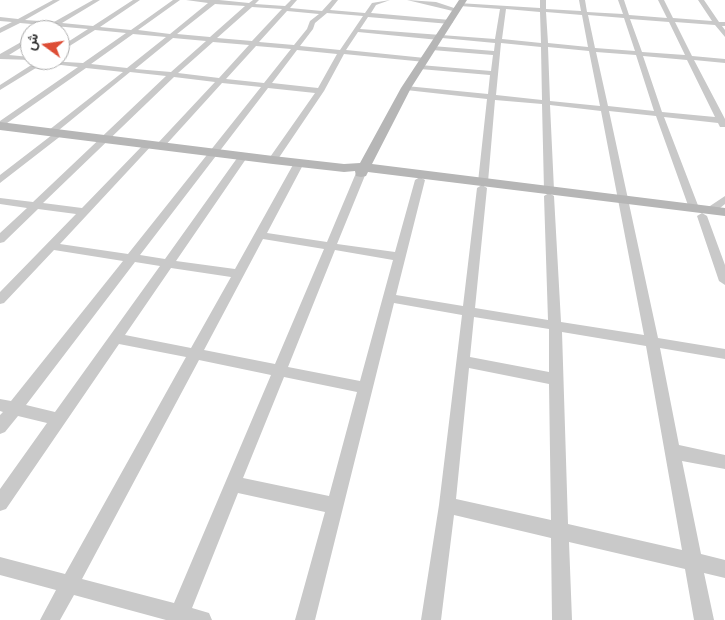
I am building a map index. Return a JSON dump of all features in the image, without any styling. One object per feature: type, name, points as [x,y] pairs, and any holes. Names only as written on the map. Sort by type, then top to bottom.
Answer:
[{"type":"main road","points":[[362,170],[406,88],[460,5]]},
{"type":"main road","points":[[2,127],[708,212],[725,218]]},
{"type":"main road","points":[[362,170],[420,180],[482,185]]},
{"type":"street","points":[[0,31],[57,0]]},
{"type":"street","points":[[62,20],[97,0]]},
{"type":"street","points":[[70,44],[137,0]]},
{"type":"street","points":[[2,127],[177,0]]},
{"type":"street","points":[[189,0],[253,3],[286,9],[450,22]]},
{"type":"street","points":[[0,300],[85,212],[220,80],[294,0]]},
{"type":"street","points":[[0,427],[7,407],[131,258],[310,29],[312,22],[325,12],[335,0]]},
{"type":"street","points":[[273,160],[320,91],[342,51],[366,15],[376,2],[387,0]]},
{"type":"street","points":[[410,0],[725,24]]},
{"type":"street","points":[[543,0],[555,326],[562,620]]},
{"type":"street","points":[[582,0],[652,342],[704,620]]},
{"type":"street","points":[[622,0],[659,114],[708,212],[725,281]]},
{"type":"street","points":[[661,0],[723,120],[725,129]]},
{"type":"street","points":[[702,0],[725,35]]},
{"type":"street","points":[[0,180],[129,70],[215,1]]},
{"type":"street","points":[[0,239],[172,75],[253,3]]},
{"type":"street","points":[[431,620],[447,505],[491,96],[503,7]]},
{"type":"street","points":[[0,19],[18,21]]},
{"type":"street","points":[[70,26],[342,51],[494,74]]},
{"type":"street","points":[[356,30],[725,61]]},
{"type":"street","points":[[0,56],[20,45]]},
{"type":"street","points":[[432,48],[496,54]]},
{"type":"street","points":[[0,56],[20,58]]},
{"type":"street","points":[[70,64],[320,91]]},
{"type":"street","points":[[0,88],[26,70]]},
{"type":"street","points":[[406,88],[723,120]]},
{"type":"street","points":[[0,503],[243,156]]},
{"type":"street","points":[[50,620],[299,163]]},
{"type":"street","points":[[178,617],[362,170]]},
{"type":"street","points":[[304,620],[420,180]]},
{"type":"street","points":[[708,212],[725,200]]},
{"type":"street","points":[[0,201],[85,212]]},
{"type":"street","points":[[260,235],[400,256]]},
{"type":"street","points":[[52,246],[238,274]]},
{"type":"street","points":[[390,298],[725,354]]},
{"type":"street","points":[[116,338],[366,388]]},
{"type":"street","points":[[462,361],[556,379]]},
{"type":"street","points":[[7,407],[59,419]]},
{"type":"street","points":[[671,451],[725,462]]},
{"type":"street","points":[[233,484],[335,506]]},
{"type":"street","points":[[447,505],[725,569]]},
{"type":"street","points":[[0,566],[69,584],[178,617],[202,620]]}]
